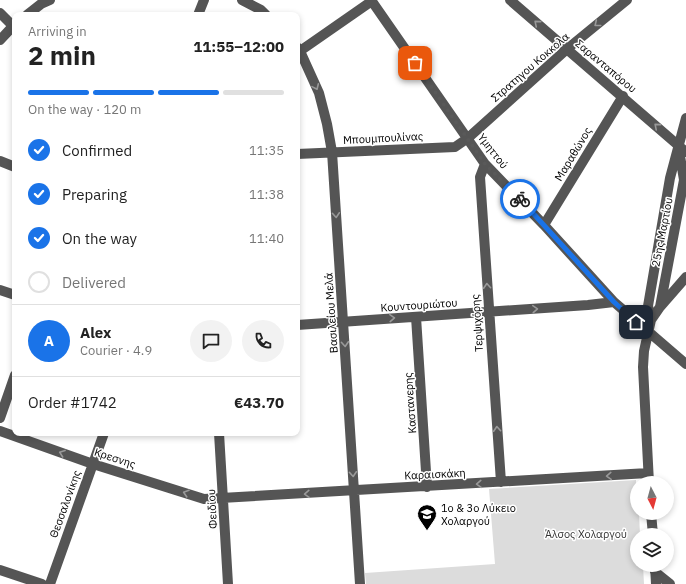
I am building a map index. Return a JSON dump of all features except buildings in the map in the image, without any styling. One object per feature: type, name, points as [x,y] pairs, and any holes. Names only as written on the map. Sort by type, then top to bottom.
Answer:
[{"type":"street","points":[[31,12],[41,4],[50,0]]},
{"type":"street","points":[[199,12],[204,0]]},
{"type":"street","points":[[242,0],[263,12]]},
{"type":"street","points":[[300,48],[371,0]]},
{"type":"street","name":"Υμηττού","points":[[371,0],[485,164],[544,225],[614,302],[648,333],[686,364]]},
{"type":"street","name":"Σαρανταπόρου","points":[[510,0],[623,96],[682,149]]},
{"type":"street","name":"Στρατηγου Κοκκολα","points":[[468,138],[567,49],[627,0]]},
{"type":"street","points":[[0,13],[12,24]]},
{"type":"street","points":[[0,40],[12,28]]},
{"type":"street","name":"Βασιλείου Μελά","points":[[300,51],[319,93],[332,152],[360,584]]},
{"type":"street","name":"Μαραθώνος","points":[[544,225],[623,96]]},
{"type":"street","name":"25ης Μαρτίου","points":[[650,320],[660,307],[684,180],[682,149],[686,118]]},
{"type":"street","name":"Μπουμπουλίνας","points":[[300,154],[455,147],[468,138]]},
{"type":"street","name":"25ης Μαρτίου","points":[[648,476],[643,367],[644,351],[650,320],[648,306],[670,178],[682,149]]},
{"type":"street","points":[[0,161],[12,166]]},
{"type":"street","name":"Τερψιχόρης","points":[[485,164],[480,177],[501,482]]},
{"type":"street","points":[[660,307],[686,277]]},
{"type":"street","points":[[0,290],[12,294]]},
{"type":"street","name":"Κουντουριώτου","points":[[300,325],[614,302]]},
{"type":"street","name":"Καστανερης","points":[[416,317],[427,486]]},
{"type":"street","points":[[0,418],[12,384]]},
{"type":"street","name":"Κρεσνης","points":[[0,431],[12,435]]},
{"type":"street","name":"Κρεσνης","points":[[14,436],[93,464],[204,499],[224,499]]},
{"type":"street","name":"Θεσσαλονίκης","points":[[50,584],[103,436]]},
{"type":"street","name":"Φειδίου","points":[[219,436],[228,584]]},
{"type":"street","name":"Καραισκάκη","points":[[224,499],[501,482],[630,478]]},
{"type":"street","points":[[0,570],[42,584]]},
{"type":"street","points":[[655,572],[656,584]]},
{"type":"street","points":[[658,572],[670,584]]},
{"type":"green space","name":"Άλσος Χολαργού","points":[[630,480],[630,520],[639,520],[640,528],[630,528],[630,572],[643,572],[644,584],[366,584],[365,573],[495,564],[489,489]]},
{"type":"way so far","points":[[415,63],[485,164],[520,199]]},
{"type":"place","name":"1ο & 3ο Λύκειο Χολαργού","points":[[427,531]]},
{"type":"route","points":[[520,199],[614,302],[636,322]]}]
